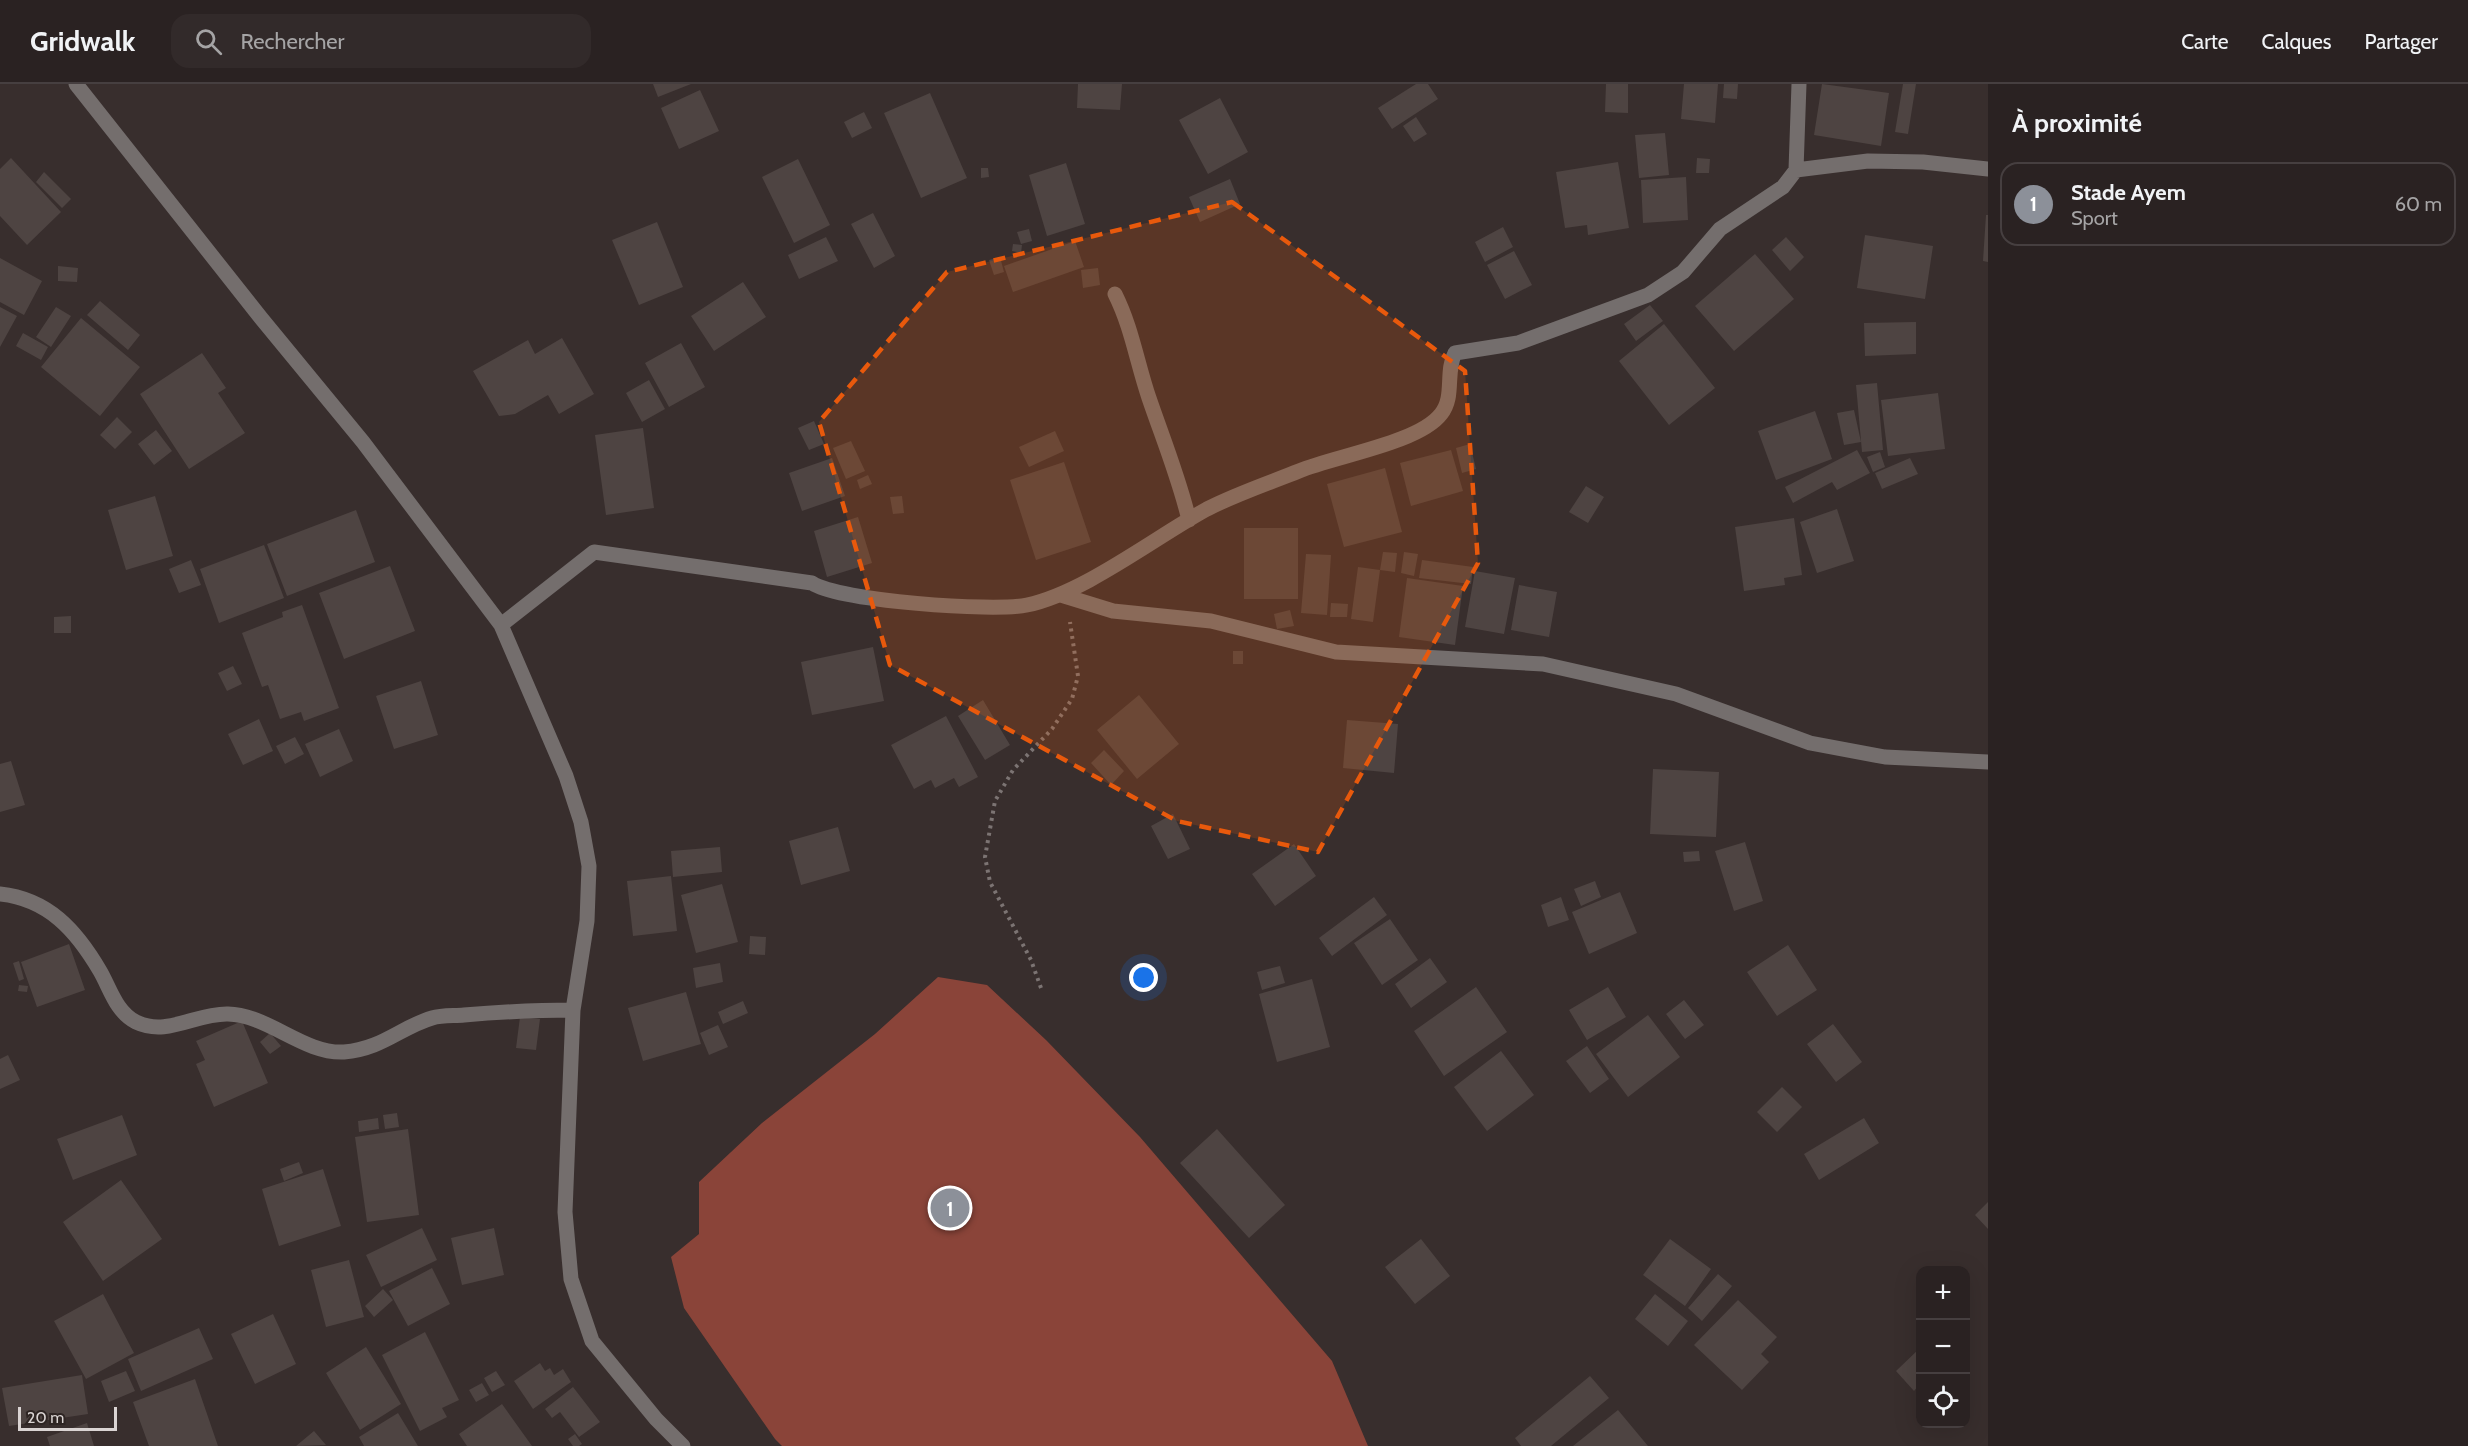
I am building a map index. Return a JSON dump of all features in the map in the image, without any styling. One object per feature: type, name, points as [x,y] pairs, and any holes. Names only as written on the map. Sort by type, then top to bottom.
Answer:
[{"type":"street","points":[[76,84],[261,318],[363,442],[501,625],[566,776],[583,833],[589,866],[587,921],[573,1010],[566,1212],[571,1279],[592,1341],[656,1419],[683,1446]]},
{"type":"street","points":[[501,625],[594,552],[812,583],[821,589],[962,608],[1026,606],[1061,595],[1208,508],[1322,461],[1412,436],[1441,415],[1448,398],[1450,362],[1455,353],[1518,343],[1648,294],[1683,272],[1720,229],[1783,187],[1796,170],[1799,84]]},
{"type":"street","points":[[1796,170],[1868,161],[1923,162],[1988,169]]},
{"type":"street","points":[[1115,294],[1139,356],[1148,396],[1189,520]]},
{"type":"street","points":[[1061,595],[1113,611],[1211,621],[1336,652],[1543,664],[1676,694],[1810,743],[1885,757],[1988,762]]},
{"type":"street","points":[[0,894],[17,896],[42,904],[73,933],[99,970],[116,1004],[134,1022],[160,1029],[221,1014],[243,1014],[324,1050],[344,1052],[381,1044],[432,1018],[496,1012],[573,1010]]},
{"type":"path","points":[[1041,988],[1031,960],[990,882],[985,857],[995,801],[1013,770],[1052,729],[1072,699],[1078,676],[1073,631],[1061,595]]},
{"type":"highlighted area","points":[[1232,202],[1465,371],[1478,563],[1318,852],[1177,821],[890,665],[819,422],[947,272]]},
{"type":"shaded area","points":[[938,977],[987,985],[1046,1040],[1140,1137],[1332,1361],[1368,1446],[782,1446],[775,1439],[684,1308],[671,1257],[699,1234],[699,1182],[762,1123],[875,1034]]},
{"type":"building","points":[[653,84],[691,84],[658,97]]},
{"type":"building","points":[[1078,84],[1122,84],[1120,110],[1077,108]]},
{"type":"building","points":[[1416,84],[1428,84],[1438,99],[1392,129],[1378,108]]},
{"type":"building","points":[[1606,84],[1628,84],[1628,113],[1605,112]]},
{"type":"building","points":[[1684,84],[1718,84],[1715,123],[1681,119]]},
{"type":"building","points":[[1724,84],[1738,84],[1737,99],[1723,98]]},
{"type":"building","points":[[1822,84],[1889,93],[1881,146],[1814,135]]},
{"type":"building","points":[[1903,84],[1916,84],[1908,134],[1895,132]]},
{"type":"building","points":[[700,90],[719,131],[679,149],[661,108]]},
{"type":"building","points":[[930,93],[967,178],[921,198],[884,113]]},
{"type":"building","points":[[1220,98],[1248,152],[1208,174],[1179,120]]},
{"type":"building","points":[[864,112],[872,128],[852,138],[844,122]]},
{"type":"building","points":[[1416,117],[1427,134],[1414,142],[1403,126]]},
{"type":"building","points":[[1665,133],[1669,175],[1639,178],[1635,135]]},
{"type":"building","points":[[11,158],[61,212],[27,245],[0,216],[0,169]]},
{"type":"building","points":[[1697,158],[1710,159],[1709,173],[1696,173]]},
{"type":"building","points":[[798,159],[830,225],[794,243],[762,177]]},
{"type":"building","points":[[1618,162],[1629,228],[1588,235],[1587,225],[1565,228],[1556,172]]},
{"type":"building","points":[[1066,163],[1085,224],[1047,236],[1029,175]]},
{"type":"building","points":[[981,168],[988,168],[989,177],[981,178]]},
{"type":"building","points":[[44,172],[71,199],[62,208],[36,182]]},
{"type":"building","points":[[1686,177],[1688,220],[1643,223],[1641,180]]},
{"type":"building","points":[[1230,179],[1240,204],[1200,222],[1189,197]]},
{"type":"building","points":[[873,213],[895,256],[874,268],[851,224]]},
{"type":"building","points":[[1986,215],[1988,215],[1988,262],[1983,261]]},
{"type":"building","points":[[657,222],[683,287],[639,305],[612,240]]},
{"type":"building","points":[[1503,227],[1513,247],[1485,262],[1475,242]]},
{"type":"building","points":[[1029,229],[1032,241],[1021,244],[1017,232]]},
{"type":"building","points":[[1865,235],[1933,246],[1925,299],[1857,288]]},
{"type":"building","points":[[826,237],[838,261],[799,279],[788,255]]},
{"type":"building","points":[[1786,237],[1804,257],[1790,271],[1772,250]]},
{"type":"building","points":[[1075,241],[1084,267],[1013,292],[1004,266]]},
{"type":"building","points":[[1013,244],[1022,245],[1021,253],[1012,251]]},
{"type":"building","points":[[1514,251],[1532,285],[1505,299],[1487,265]]},
{"type":"building","points":[[1755,254],[1794,299],[1734,351],[1695,306]]},
{"type":"building","points":[[1000,257],[1004,272],[994,275],[989,260]]},
{"type":"building","points":[[0,258],[42,281],[24,315],[0,302]]},
{"type":"building","points":[[58,266],[78,268],[77,282],[58,281]]},
{"type":"building","points":[[1098,268],[1100,285],[1083,288],[1081,270]]},
{"type":"building","points":[[743,282],[766,317],[714,351],[691,316]]},
{"type":"building","points":[[100,301],[140,335],[128,350],[87,315]]},
{"type":"building","points":[[1650,305],[1663,321],[1636,341],[1624,324]]},
{"type":"building","points":[[0,307],[17,316],[0,347]]},
{"type":"building","points":[[56,307],[71,316],[51,347],[36,337]]},
{"type":"building","points":[[81,318],[140,367],[100,416],[41,367]]},
{"type":"building","points":[[1916,322],[1916,354],[1865,356],[1864,323]]},
{"type":"building","points":[[1664,324],[1715,388],[1669,425],[1619,361]]},
{"type":"building","points":[[23,333],[48,347],[41,360],[16,346]]},
{"type":"building","points":[[562,338],[594,394],[559,414],[548,395],[515,414],[499,416],[473,371],[528,340],[535,354]]},
{"type":"building","points":[[681,343],[705,387],[669,407],[645,363]]},
{"type":"building","points":[[202,353],[226,388],[218,393],[245,433],[189,469],[140,394]]},
{"type":"building","points":[[649,380],[665,409],[642,422],[626,393]]},
{"type":"building","points":[[1877,383],[1883,450],[1862,452],[1856,385]]},
{"type":"building","points":[[1938,393],[1945,449],[1888,456],[1881,400]]},
{"type":"building","points":[[1854,410],[1861,442],[1844,445],[1837,413]]},
{"type":"building","points":[[1815,411],[1832,459],[1776,480],[1758,431]]},
{"type":"building","points":[[117,417],[132,432],[115,449],[100,435]]},
{"type":"building","points":[[814,421],[824,444],[809,450],[798,428]]},
{"type":"building","points":[[643,428],[654,508],[606,515],[595,435]]},
{"type":"building","points":[[156,430],[172,451],[154,465],[138,444]]},
{"type":"building","points":[[1055,431],[1064,451],[1029,467],[1019,447]]},
{"type":"building","points":[[851,441],[865,471],[846,479],[833,448]]},
{"type":"building","points":[[1470,444],[1476,469],[1462,473],[1456,448]]},
{"type":"building","points":[[1451,450],[1463,491],[1411,506],[1400,463]]},
{"type":"building","points":[[1857,450],[1870,473],[1837,490],[1832,482],[1793,503],[1785,487]]},
{"type":"building","points":[[1880,452],[1885,467],[1873,472],[1867,457]]},
{"type":"building","points":[[832,458],[845,496],[802,511],[789,473]]},
{"type":"building","points":[[1910,458],[1918,474],[1882,489],[1875,473]]},
{"type":"building","points":[[1064,462],[1091,542],[1036,560],[1010,480]]},
{"type":"building","points":[[1385,468],[1402,532],[1344,547],[1327,484]]},
{"type":"building","points":[[868,475],[872,484],[860,489],[857,480]]},
{"type":"building","points":[[1586,486],[1604,497],[1588,523],[1569,512]]},
{"type":"building","points":[[155,496],[173,556],[126,570],[108,510]]},
{"type":"building","points":[[902,496],[904,513],[893,514],[890,497]]},
{"type":"building","points":[[1837,509],[1854,561],[1817,573],[1800,522]]},
{"type":"building","points":[[356,510],[375,562],[287,596],[267,544]]},
{"type":"building","points":[[858,517],[872,563],[827,577],[814,531]]},
{"type":"building","points":[[1794,518],[1802,575],[1784,578],[1785,585],[1744,591],[1735,527]]},
{"type":"building","points":[[1244,528],[1298,528],[1298,599],[1244,599]]},
{"type":"building","points":[[264,545],[284,598],[219,623],[200,569]]},
{"type":"building","points":[[1383,552],[1397,553],[1395,572],[1380,570]]},
{"type":"building","points":[[1404,552],[1418,554],[1414,576],[1401,573]]},
{"type":"building","points":[[1306,554],[1331,555],[1327,615],[1301,613]]},
{"type":"building","points":[[191,560],[201,585],[179,593],[169,569]]},
{"type":"building","points":[[1422,560],[1473,567],[1471,584],[1419,578]]},
{"type":"building","points":[[390,566],[415,631],[344,659],[319,593]]},
{"type":"building","points":[[1358,567],[1380,570],[1373,622],[1351,619]]},
{"type":"building","points":[[1475,571],[1515,578],[1504,634],[1465,627]]},
{"type":"building","points":[[1407,578],[1463,586],[1455,645],[1399,637]]},
{"type":"building","points":[[1519,585],[1557,592],[1549,637],[1511,630]]},
{"type":"building","points":[[1331,603],[1348,604],[1347,617],[1330,617]]},
{"type":"building","points":[[302,605],[339,708],[304,721],[301,712],[280,719],[268,685],[262,687],[242,633],[283,617],[282,612]]},
{"type":"building","points":[[1290,610],[1294,626],[1277,629],[1274,614]]},
{"type":"building","points":[[71,616],[71,633],[54,633],[54,617]]},
{"type":"building","points":[[873,647],[884,701],[812,715],[801,662]]},
{"type":"building","points":[[1233,651],[1243,651],[1243,664],[1233,664]]},
{"type":"building","points":[[233,666],[242,684],[227,691],[218,673]]},
{"type":"building","points":[[421,681],[438,735],[394,749],[376,696]]},
{"type":"building","points":[[1139,695],[1179,744],[1137,779],[1097,730]]},
{"type":"building","points":[[983,700],[1010,745],[985,760],[958,716]]},
{"type":"building","points":[[946,716],[978,777],[959,787],[954,778],[935,788],[931,780],[914,789],[891,745]]},
{"type":"building","points":[[259,719],[273,751],[243,765],[228,734]]},
{"type":"building","points":[[1347,720],[1398,724],[1394,773],[1343,768]]},
{"type":"building","points":[[339,729],[353,761],[320,777],[305,744]]},
{"type":"building","points":[[295,737],[304,754],[285,764],[276,746]]},
{"type":"building","points":[[1104,750],[1124,771],[1111,785],[1091,763]]},
{"type":"building","points":[[11,761],[25,805],[0,812],[0,764]]},
{"type":"building","points":[[1653,769],[1719,772],[1716,837],[1650,834]]},
{"type":"building","points":[[1173,814],[1190,849],[1168,859],[1151,826]]},
{"type":"building","points":[[838,827],[850,871],[801,885],[789,841]]},
{"type":"building","points":[[1745,842],[1763,901],[1734,911],[1715,851]]},
{"type":"building","points":[[1294,844],[1316,876],[1275,906],[1252,874]]},
{"type":"building","points":[[720,847],[722,872],[673,877],[671,851]]},
{"type":"building","points":[[1699,851],[1700,861],[1684,862],[1683,852]]},
{"type":"building","points":[[671,876],[677,931],[633,936],[627,881]]},
{"type":"building","points":[[1595,881],[1601,897],[1581,906],[1574,889]]},
{"type":"building","points":[[722,884],[738,942],[696,953],[681,895]]},
{"type":"building","points":[[1620,892],[1637,933],[1589,954],[1572,912]]},
{"type":"building","points":[[1374,897],[1387,915],[1332,956],[1319,938]]},
{"type":"building","points":[[1561,897],[1569,920],[1548,927],[1541,905]]},
{"type":"building","points":[[1390,919],[1418,960],[1382,985],[1354,943]]},
{"type":"building","points":[[750,936],[766,937],[765,955],[749,954]]},
{"type":"building","points":[[69,944],[85,990],[37,1007],[21,962]]},
{"type":"building","points":[[1788,945],[1817,990],[1777,1016],[1747,972]]},
{"type":"building","points":[[1430,958],[1447,982],[1411,1008],[1395,984]]},
{"type":"building","points":[[19,961],[24,979],[19,981],[13,963]]},
{"type":"building","points":[[720,963],[723,982],[696,988],[693,968]]},
{"type":"building","points":[[1280,966],[1285,983],[1262,990],[1257,972]]},
{"type":"building","points":[[1312,979],[1330,1047],[1277,1062],[1259,994]]},
{"type":"building","points":[[19,985],[28,986],[27,992],[18,991]]},
{"type":"building","points":[[1476,987],[1507,1032],[1444,1076],[1414,1031]]},
{"type":"building","points":[[1608,987],[1626,1017],[1587,1040],[1569,1010]]},
{"type":"building","points":[[686,992],[701,1044],[643,1061],[628,1008]]},
{"type":"building","points":[[1684,1000],[1704,1025],[1685,1039],[1666,1014]]},
{"type":"building","points":[[743,1001],[748,1013],[723,1024],[718,1012]]},
{"type":"building","points":[[1648,1015],[1680,1057],[1628,1097],[1596,1054]]},
{"type":"building","points":[[520,1017],[540,1019],[536,1050],[516,1048]]},
{"type":"building","points":[[242,1021],[268,1083],[214,1107],[196,1064],[205,1060],[196,1041]]},
{"type":"building","points":[[1833,1024],[1862,1062],[1836,1082],[1807,1044]]},
{"type":"building","points":[[718,1025],[728,1047],[709,1055],[700,1033]]},
{"type":"building","points":[[270,1033],[281,1046],[270,1054],[260,1042]]},
{"type":"building","points":[[1587,1046],[1609,1079],[1590,1093],[1566,1061]]},
{"type":"building","points":[[1501,1051],[1534,1095],[1487,1131],[1454,1087]]},
{"type":"building","points":[[8,1055],[20,1080],[0,1089],[0,1059]]},
{"type":"building","points":[[1782,1087],[1802,1107],[1777,1132],[1757,1112]]},
{"type":"building","points":[[397,1113],[399,1127],[385,1129],[383,1115]]},
{"type":"building","points":[[122,1115],[137,1155],[73,1180],[57,1139]]},
{"type":"building","points":[[378,1118],[379,1129],[359,1132],[358,1121]]},
{"type":"building","points":[[1864,1118],[1879,1143],[1819,1180],[1804,1154]]},
{"type":"building","points":[[408,1129],[419,1215],[367,1222],[355,1137]]},
{"type":"building","points":[[1217,1129],[1285,1205],[1249,1238],[1180,1163]]},
{"type":"building","points":[[299,1162],[303,1173],[284,1181],[280,1169]]},
{"type":"building","points":[[323,1169],[341,1226],[279,1246],[262,1189]]},
{"type":"building","points":[[121,1180],[162,1239],[103,1281],[63,1222]]},
{"type":"building","points":[[1988,1202],[1988,1229],[1975,1215]]},
{"type":"building","points":[[422,1228],[437,1260],[381,1287],[366,1255]]},
{"type":"building","points":[[494,1228],[504,1275],[462,1285],[451,1238]]},
{"type":"building","points":[[1421,1239],[1450,1276],[1415,1304],[1385,1267]]},
{"type":"building","points":[[1670,1239],[1711,1269],[1685,1306],[1643,1275]]},
{"type":"building","points":[[349,1260],[364,1317],[326,1327],[311,1270]]},
{"type":"building","points":[[432,1268],[450,1304],[408,1326],[389,1291]]},
{"type":"building","points":[[1718,1274],[1732,1286],[1702,1321],[1688,1308]]},
{"type":"building","points":[[383,1289],[393,1300],[374,1317],[365,1306]]},
{"type":"building","points":[[103,1294],[134,1353],[86,1379],[54,1321]]},
{"type":"building","points":[[1655,1294],[1688,1321],[1668,1346],[1635,1319]]},
{"type":"building","points":[[1738,1300],[1777,1337],[1761,1354],[1769,1362],[1742,1390],[1694,1345]]},
{"type":"building","points":[[273,1314],[296,1364],[255,1384],[231,1334]]},
{"type":"building","points":[[199,1328],[213,1359],[141,1391],[128,1359]]},
{"type":"building","points":[[425,1332],[459,1400],[442,1408],[447,1417],[420,1431],[382,1355]]},
{"type":"building","points":[[366,1347],[401,1404],[360,1430],[326,1373]]},
{"type":"building","points":[[1916,1352],[1916,1389],[1914,1391],[1896,1371]]},
{"type":"building","points":[[540,1363],[545,1371],[550,1368],[554,1375],[563,1369],[571,1382],[533,1409],[514,1381]]},
{"type":"building","points":[[126,1371],[135,1391],[109,1402],[101,1381]]},
{"type":"building","points":[[496,1371],[505,1385],[492,1392],[484,1378]]},
{"type":"building","points":[[82,1375],[88,1414],[9,1426],[2,1388]]},
{"type":"building","points":[[1590,1376],[1609,1398],[1551,1446],[1521,1446],[1515,1438]]},
{"type":"building","points":[[195,1379],[218,1446],[149,1446],[133,1402]]},
{"type":"building","points":[[482,1383],[489,1395],[476,1402],[469,1390]]},
{"type":"building","points":[[573,1387],[600,1422],[579,1437],[560,1412],[552,1418],[545,1409]]},
{"type":"building","points":[[502,1404],[532,1446],[467,1446],[459,1434]]},
{"type":"building","points":[[1618,1410],[1648,1446],[1573,1446]]},
{"type":"building","points":[[398,1413],[418,1446],[364,1446],[359,1437]]},
{"type":"building","points":[[87,1423],[94,1446],[50,1446],[47,1437]]},
{"type":"building","points":[[314,1431],[326,1445],[296,1446]]},
{"type":"building","points":[[575,1434],[582,1444],[579,1446],[573,1446],[568,1439]]},
{"type":"place","name":"Stade Ayem","points":[[950,1208]]}]
